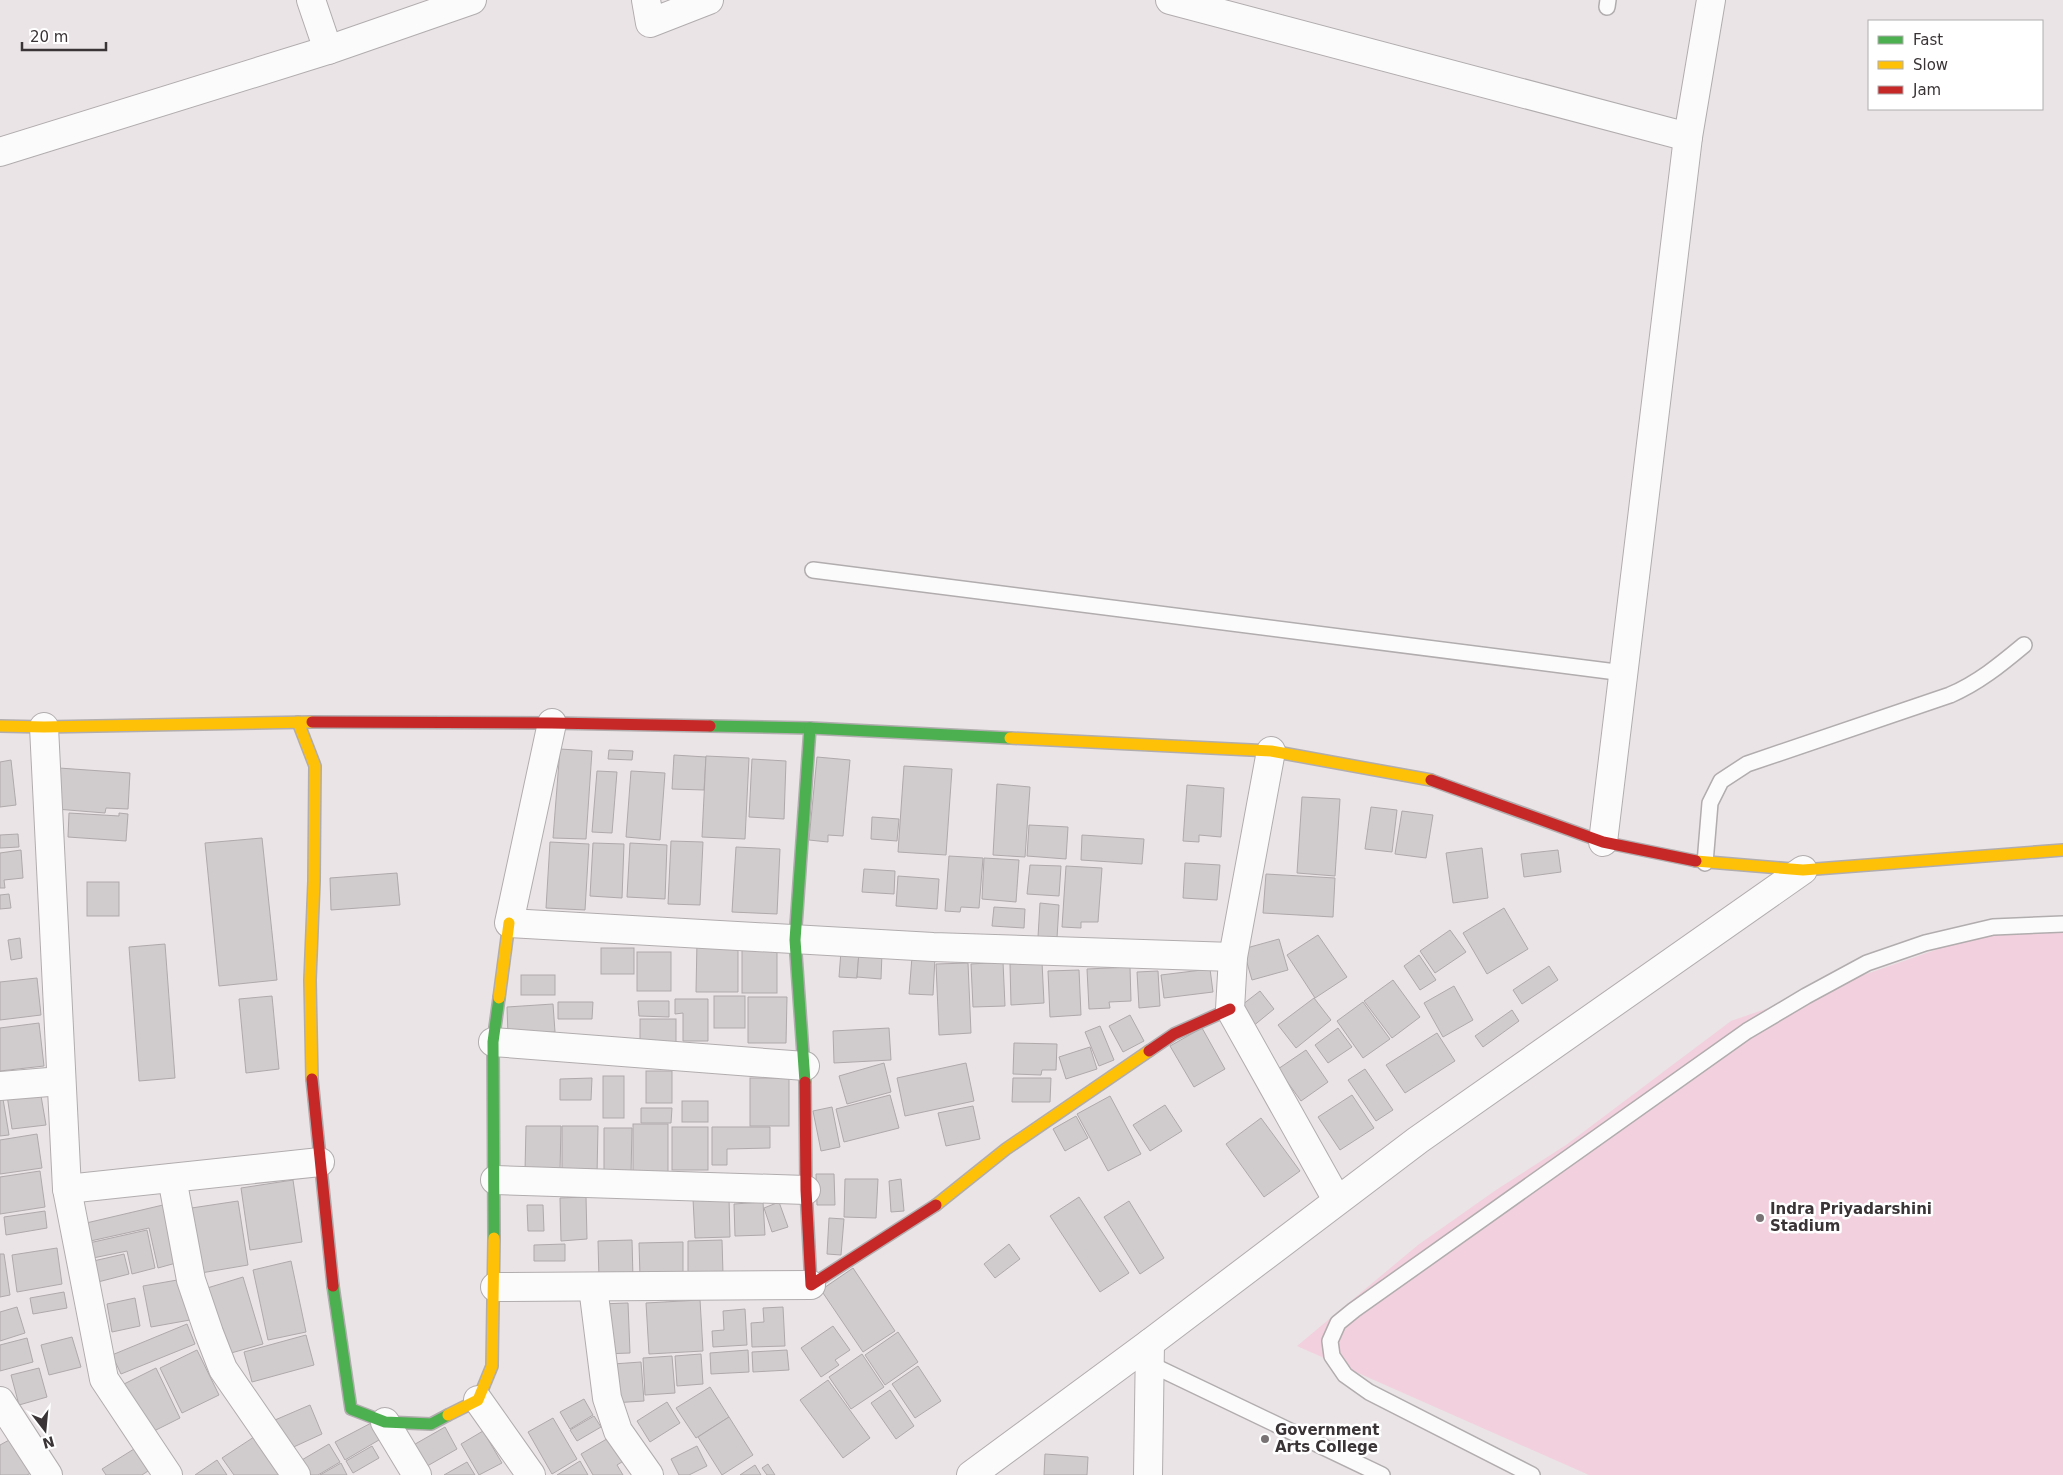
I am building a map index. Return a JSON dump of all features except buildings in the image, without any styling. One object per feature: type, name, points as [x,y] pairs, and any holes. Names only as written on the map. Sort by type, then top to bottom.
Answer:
[{"type":"street","points":[[311,0],[328,50]]},
{"type":"street","points":[[0,152],[328,50],[472,0]]},
{"type":"street","points":[[646,0],[650,23],[709,0]]},
{"type":"street","points":[[1170,0],[1688,137]]},
{"type":"street","points":[[1604,842],[1688,137],[1711,0]]},
{"type":"street","points":[[298,722],[315,766],[314,881],[310,980],[312,1080],[335,1304],[351,1409],[385,1422],[430,1424],[478,1400],[492,1366],[495,1287],[493,1042],[510,923],[552,723]]},
{"type":"street","points":[[0,726],[44,727],[298,722],[552,723],[810,728],[1271,751],[1438,781],[1604,842],[1705,863],[1803,870],[2063,850]]},
{"type":"street","points":[[44,727],[67,1189],[104,1379],[168,1475]]},
{"type":"street","points":[[810,728],[794,940],[805,1066],[806,1190],[811,1285]]},
{"type":"street","points":[[1271,751],[1233,957],[1230,1009],[1337,1200]]},
{"type":"street","points":[[971,1475],[1150,1354],[1337,1200],[1418,1140],[1803,870]]},
{"type":"street","points":[[510,923],[942,948],[1233,957]]},
{"type":"street","points":[[495,1287],[811,1285],[942,1201],[1006,1149],[1174,1034],[1230,1009]]},
{"type":"street","points":[[493,1042],[805,1066]]},
{"type":"street","points":[[0,1086],[62,1081]]},
{"type":"street","points":[[67,1189],[320,1162]]},
{"type":"street","points":[[172,1178],[191,1280],[212,1342],[224,1369],[296,1475]]},
{"type":"street","points":[[495,1180],[806,1190]]},
{"type":"street","points":[[593,1287],[608,1398],[618,1430],[649,1475]]},
{"type":"street","points":[[1148,1475],[1150,1354]]},
{"type":"street","points":[[478,1400],[531,1475]]},
{"type":"street","points":[[0,1401],[48,1475]]},
{"type":"street","points":[[385,1422],[417,1475]]},
{"type":"lane","points":[[813,570],[1624,673]]},
{"type":"lane","points":[[1705,863],[1710,803],[1721,781],[1747,764],[1972,686],[1991,673],[2024,645]]},
{"type":"lane","points":[[1532,1475],[1369,1392],[1345,1375],[1332,1356],[1330,1341],[1338,1323],[1747,1031],[1806,996],[1867,964],[1925,942],[1994,927],[2063,924]]},
{"type":"lane","points":[[1150,1354],[1382,1475]]},
{"type":"shaded area","name":"Indra Priyadarshini Stadium","points":[[2063,925],[2063,1475],[1589,1475],[1297,1346],[1418,1245],[1496,1190],[1566,1145],[1731,1021],[1967,939]]},
{"type":"traffic: fast","points":[[710,726],[810,728],[1010,738]]},
{"type":"traffic: fast","points":[[805,1082],[795,940],[810,728]]},
{"type":"traffic: fast","points":[[494,1238],[493,1042],[499,998]]},
{"type":"traffic: fast","points":[[333,1286],[351,1409],[385,1422],[431,1424],[448,1415]]},
{"type":"traffic: slow","points":[[298,722],[315,766],[314,881],[310,980],[312,1079]]},
{"type":"traffic: slow","points":[[0,726],[44,727],[312,722]]},
{"type":"traffic: slow","points":[[1010,738],[1271,751],[1431,780]]},
{"type":"traffic: slow","points":[[1696,861],[1803,870],[2063,850]]},
{"type":"traffic: slow","points":[[499,998],[509,923]]},
{"type":"traffic: slow","points":[[936,1205],[1006,1149],[1149,1051]]},
{"type":"traffic: slow","points":[[448,1415],[478,1400],[492,1366],[494,1238]]},
{"type":"traffic: jam","points":[[312,722],[710,726]]},
{"type":"traffic: jam","points":[[1431,780],[1603,842],[1696,861]]},
{"type":"traffic: jam","points":[[1149,1051],[1174,1034],[1230,1009]]},
{"type":"traffic: jam","points":[[312,1079],[333,1286]]},
{"type":"traffic: jam","points":[[805,1082],[806,1190],[811,1285],[936,1205]]},
{"type":"place","name":"Indra Priyadarshini Stadium","points":[[1760,1218]]},
{"type":"place","name":"Government Arts College","points":[[1265,1439]]}]
